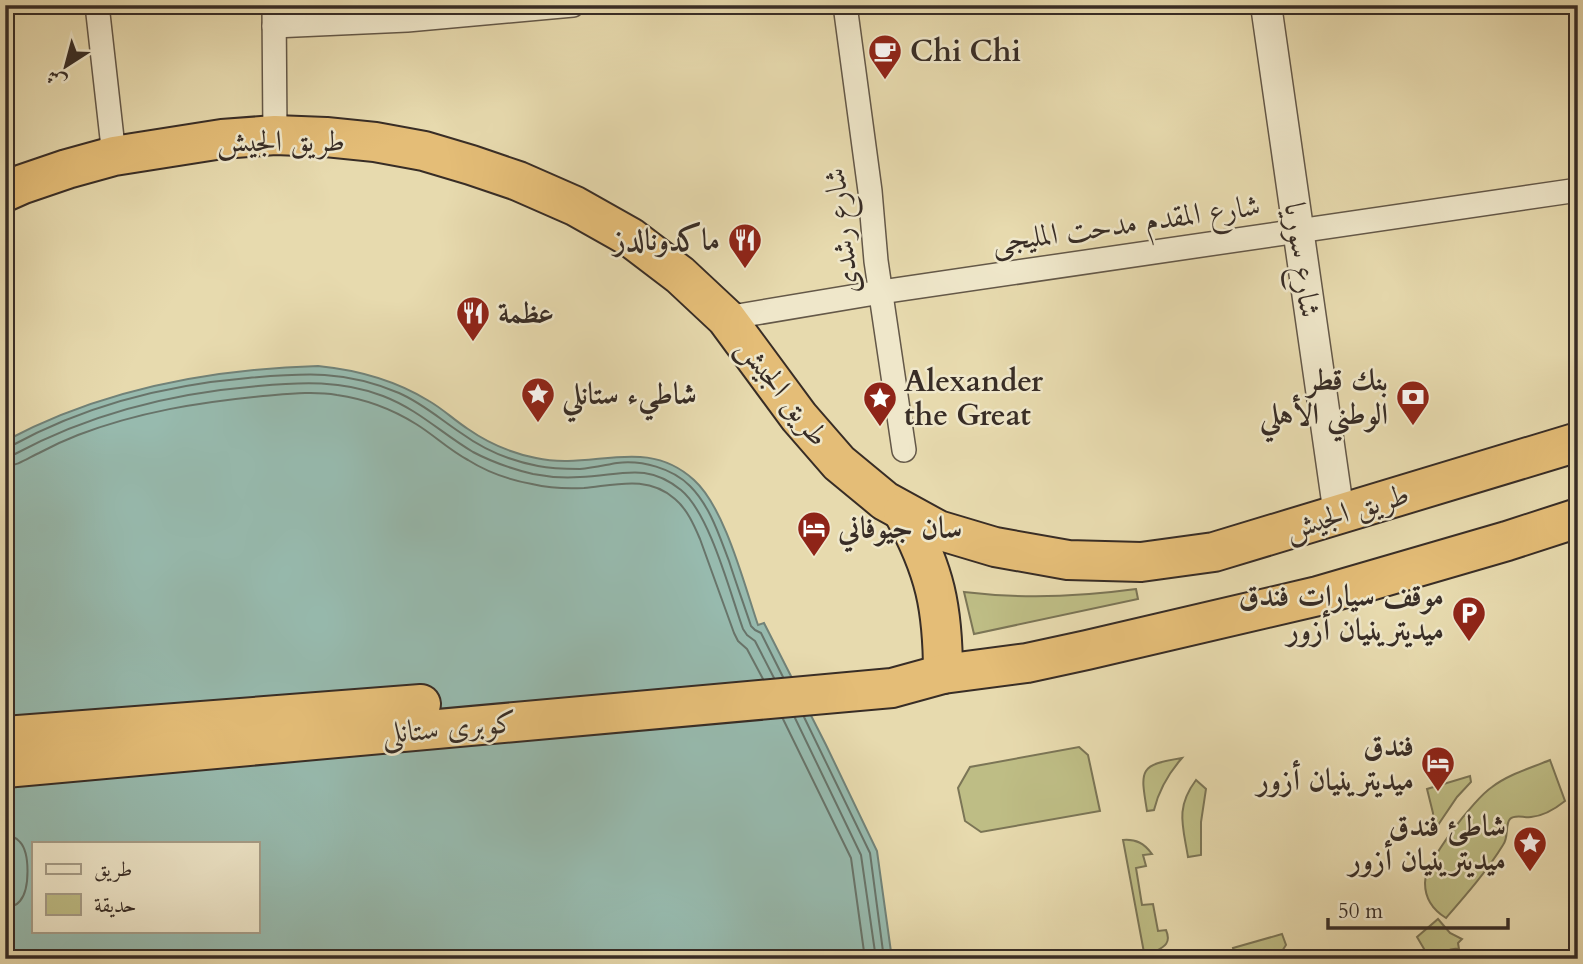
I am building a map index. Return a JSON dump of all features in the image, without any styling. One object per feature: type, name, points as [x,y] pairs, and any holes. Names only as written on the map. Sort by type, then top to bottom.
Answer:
[{"type":"highway","name":"طريق الجيش","points":[[5,192],[67,169],[114,156],[222,139],[275,135],[375,142],[424,151],[518,181],[575,206],[630,237],[680,275],[726,318],[799,417],[839,463],[885,501],[938,530],[995,547],[1068,560],[1141,562],[1214,552],[1578,442]]},
{"type":"highway","points":[[903,512],[920,543],[932,576],[940,611],[943,674]]},
{"type":"highway","points":[[890,678],[915,670],[943,674],[1027,663],[1087,650],[1318,596],[1578,518]]},
{"type":"highway","name":"كوبرى ستانلى","points":[[5,736],[890,678]]},
{"type":"highway","name":"كوبرى ستانلى","points":[[5,768],[890,678]]},
{"type":"street","points":[[97,5],[114,156]]},
{"type":"street","points":[[275,135],[274,16],[407,20],[573,5]]},
{"type":"street","name":"شارع رشدى","points":[[845,5],[904,450]]},
{"type":"street","name":"شارع سوريا","points":[[1266,5],[1339,515]]},
{"type":"street","name":"شارع المقدم مدحت المليجى","points":[[726,318],[881,292],[1578,190]]},
{"type":"green space","points":[[1136,589],[1138,599],[974,634],[964,592],[1050,596]]},
{"type":"green space","points":[[1079,747],[1088,755],[1100,811],[981,832],[965,821],[958,788],[970,767]]},
{"type":"green space","points":[[1182,758],[1165,782],[1154,810],[1147,811],[1143,786],[1146,771],[1157,763]]},
{"type":"green space","points":[[1550,760],[1565,801],[1540,815],[1510,819],[1505,842],[1490,864],[1446,918],[1441,915],[1428,899],[1425,883],[1427,873],[1441,847],[1474,804],[1492,787]]},
{"type":"green space","points":[[1470,776],[1471,782],[1436,828],[1432,826],[1433,813],[1427,789]]},
{"type":"green space","points":[[1196,780],[1206,789],[1201,822],[1201,855],[1188,857],[1182,817],[1185,799]]},
{"type":"green space","points":[[1123,840],[1139,842],[1152,854],[1143,855],[1146,866],[1136,868],[1142,905],[1153,904],[1158,931],[1166,930],[1168,936],[1166,945],[1145,958]]},
{"type":"green space","points":[[1438,919],[1450,933],[1462,939],[1458,943],[1459,949],[1448,951],[1441,959],[1430,959],[1417,937]]},
{"type":"green space","points":[[1282,934],[1286,945],[1277,959],[1236,959],[1233,948]]},
{"type":"water","points":[[318,366],[362,373],[416,394],[484,439],[527,456],[557,461],[618,457],[657,459],[694,480],[705,493],[724,527],[758,625],[764,623],[877,851],[892,959],[5,959],[5,897],[12,867],[5,844],[5,441],[42,423],[118,395],[197,377]]},
{"type":"place","name":"Chi Chi","points":[[885,81]]},
{"type":"place","name":"ماكدونالدز","points":[[745,270]]},
{"type":"place","name":"عظمة","points":[[473,343]]},
{"type":"place","name":"شاطيء ستانلي","points":[[538,424]]},
{"type":"place","name":"بنك قطر الوطني الأهلي","points":[[1413,427]]},
{"type":"place","name":"Alexander the Great","points":[[880,428]]},
{"type":"place","name":"سان جيوفاني","points":[[814,558]]},
{"type":"place","name":"موقف سيارات فندق ميديترينيان أزور","points":[[1469,643]]},
{"type":"place","name":"فندق ميديترينيان أزور","points":[[1438,793]]},
{"type":"place","name":"شاطئ فندق ميديترينيان أزور","points":[[1530,873]]}]
